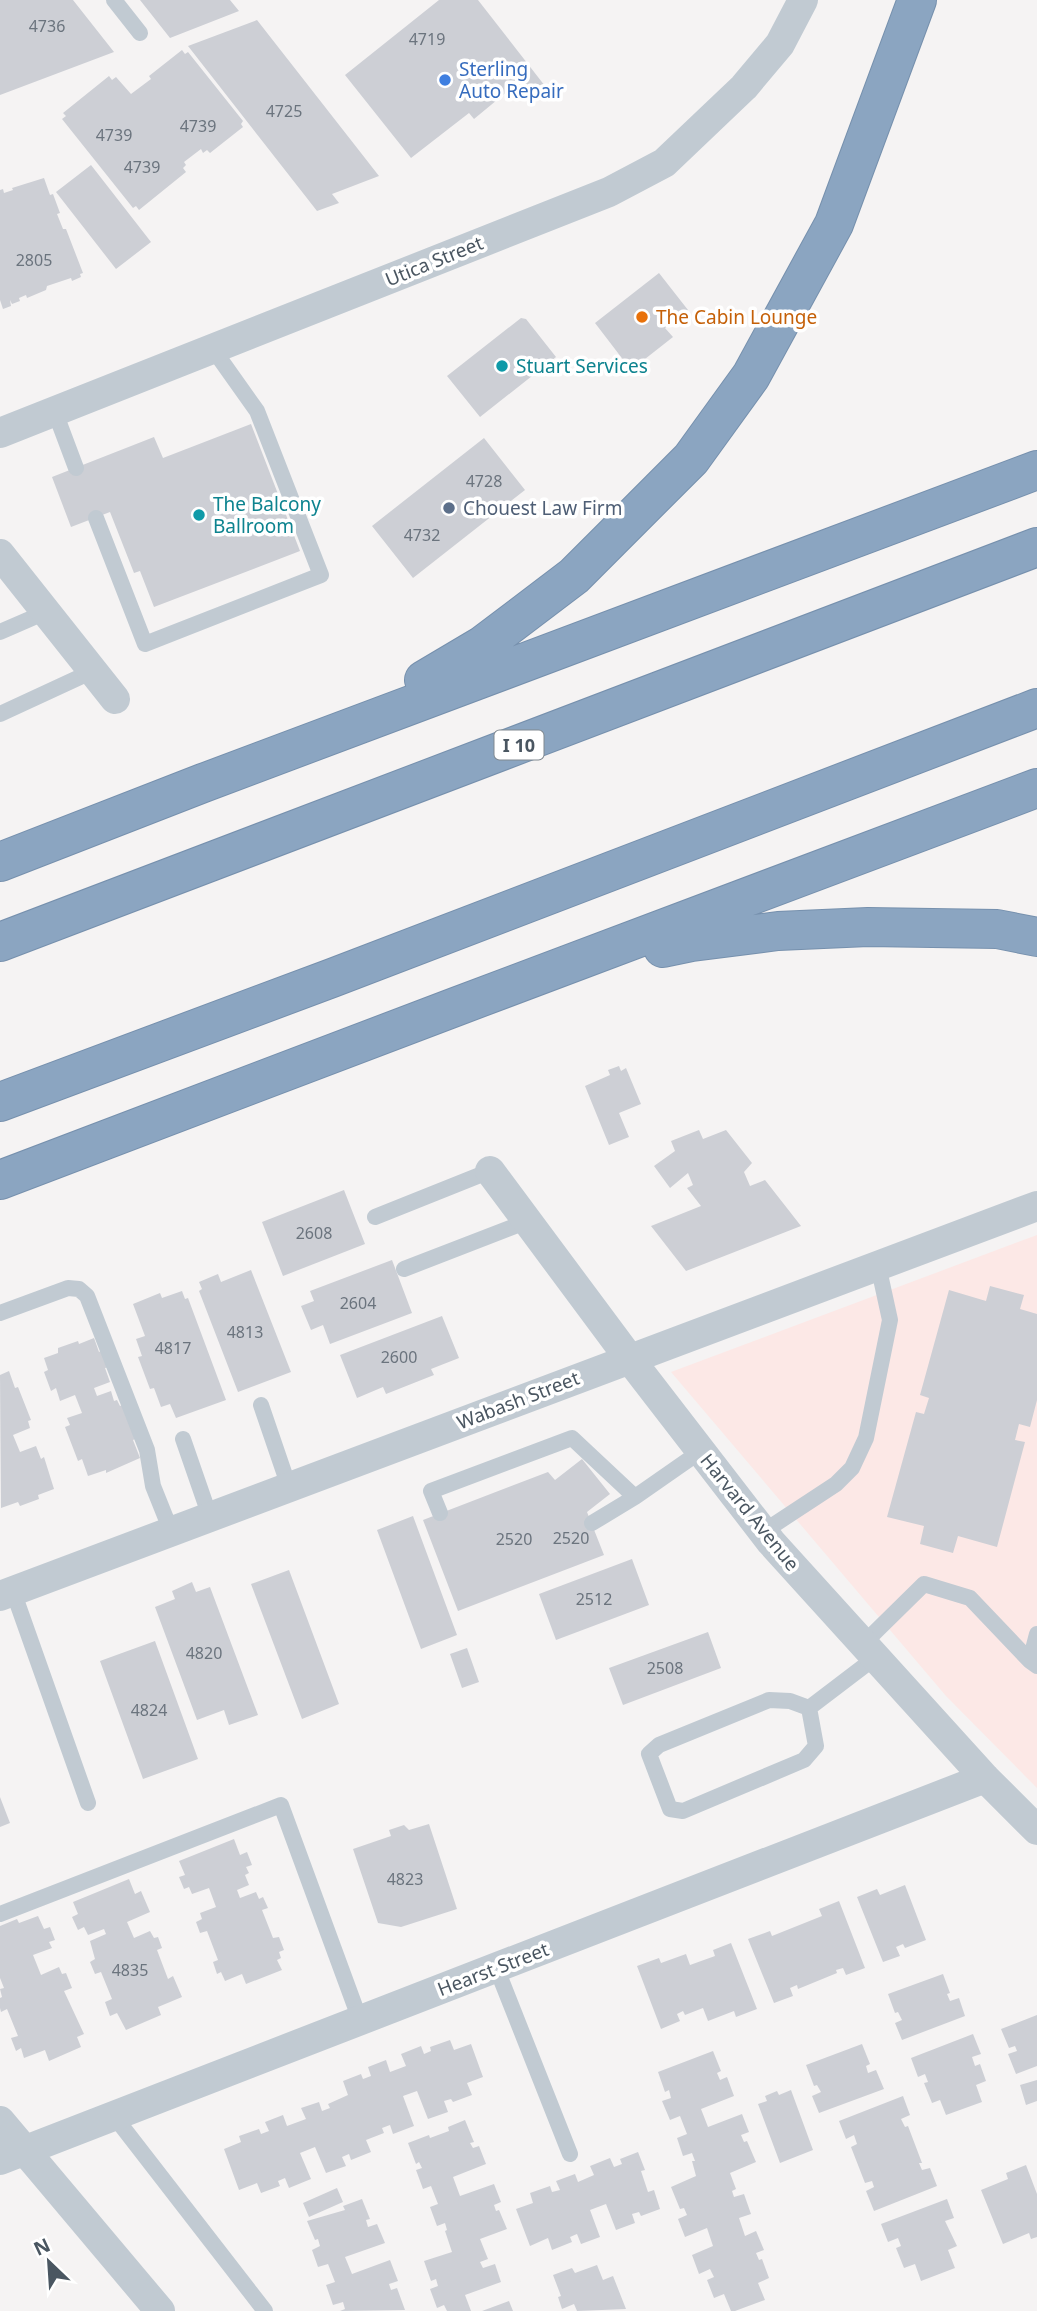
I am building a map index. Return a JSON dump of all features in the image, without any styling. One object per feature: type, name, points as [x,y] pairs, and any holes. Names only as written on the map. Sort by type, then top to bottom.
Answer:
[{"type":"highway","points":[[203,783],[361,715],[484,645],[574,576],[691,458],[751,376],[834,224],[917,0]]},
{"type":"highway","points":[[0,862],[203,783],[1037,470]]},
{"type":"highway","name":"I 10","points":[[0,942],[1037,547]]},
{"type":"highway","points":[[0,1102],[1037,708]]},
{"type":"highway","points":[[0,1180],[1037,788]]},
{"type":"highway","points":[[512,986],[601,962],[692,942],[778,931],[868,927],[997,929],[1037,937]]},
{"type":"street","name":"Utica Street","points":[[0,433],[609,192],[664,163],[744,87],[780,44],[803,0]]},
{"type":"street","points":[[0,554],[115,699]]},
{"type":"street","name":"Harvard Avenue","points":[[490,1171],[629,1358],[764,1532],[985,1778],[1037,1830]]},
{"type":"street","name":"Wabash Street","points":[[6,1594],[1037,1206]]},
{"type":"street","name":"Hearst Street","points":[[12,2155],[985,1778]]},
{"type":"street","points":[[0,2121],[12,2155],[160,2311]]},
{"type":"lane","points":[[114,0],[140,33]]},
{"type":"lane","points":[[96,518],[145,644],[321,575],[257,411],[213,349]]},
{"type":"lane","points":[[55,412],[76,468]]},
{"type":"lane","points":[[0,632],[46,612]]},
{"type":"lane","points":[[0,714],[93,671]]},
{"type":"lane","points":[[375,1217],[490,1171]]},
{"type":"lane","points":[[404,1269],[528,1221]]},
{"type":"lane","points":[[764,1532],[836,1484],[852,1468],[866,1438],[890,1320],[878,1265]]},
{"type":"lane","points":[[0,1313],[68,1288],[79,1289],[87,1296],[147,1450],[153,1486],[171,1531]]},
{"type":"lane","points":[[261,1405],[289,1487]]},
{"type":"lane","points":[[440,1513],[431,1491],[572,1438],[635,1497]]},
{"type":"lane","points":[[183,1439],[210,1517]]},
{"type":"lane","points":[[592,1523],[701,1451]]},
{"type":"lane","points":[[809,1708],[869,1651],[925,1584],[970,1598],[1033,1663]]},
{"type":"lane","points":[[6,1594],[88,1803]]},
{"type":"lane","points":[[1033,1663],[1037,1634]]},
{"type":"lane","points":[[769,1700],[790,1701],[809,1708],[817,1746],[804,1760],[683,1811],[670,1809],[649,1754],[659,1745],[769,1700]]},
{"type":"lane","points":[[0,1914],[281,1805],[360,2020]]},
{"type":"lane","points":[[496,1968],[570,2154]]},
{"type":"lane","points":[[114,2116],[264,2311]]},
{"type":"shaded area","points":[[1037,1235],[1037,1788],[946,1696],[671,1372]]},
{"type":"building","points":[[0,0],[73,0],[114,52],[0,95]]},
{"type":"building","points":[[140,0],[230,0],[239,11],[170,38]]},
{"type":"building","name":"Sterling Auto Repair","points":[[439,0],[478,0],[545,86],[526,101],[514,86],[474,119],[469,113],[411,158],[345,75]]},
{"type":"building","points":[[257,20],[379,176],[332,194],[339,203],[317,211],[188,46]]},
{"type":"building","points":[[182,50],[185,54],[188,52],[243,121],[243,127],[210,153],[207,150],[203,153],[201,149],[184,162],[186,165],[183,168],[186,172],[139,210],[136,206],[133,208],[62,119],[66,116],[63,113],[109,76],[112,80],[116,77],[131,94]]},
{"type":"building","points":[[91,165],[151,242],[116,269],[56,192]]},
{"type":"building","points":[[44,178],[50,195],[53,194],[60,213],[57,214],[63,229],[66,229],[83,273],[72,281],[71,278],[47,286],[46,290],[27,298],[26,295],[12,304],[10,300],[11,306],[3,309],[0,300],[0,190],[3,189],[4,193]]},
{"type":"building","name":"The Cabin Lounge","points":[[659,273],[688,310],[665,328],[673,337],[631,370],[595,323]]},
{"type":"building","name":"Stuart Services","points":[[521,318],[526,319],[556,357],[480,417],[447,376]]},
{"type":"building","name":"The Balcony Ballroom","points":[[251,424],[300,551],[154,607],[140,571],[134,573],[110,512],[71,527],[52,477],[154,437],[163,458]]},
{"type":"building","name":"Chouest Law Firm","points":[[484,438],[525,490],[413,578],[372,526]]},
{"type":"building","points":[[619,1066],[621,1071],[626,1068],[641,1104],[619,1113],[629,1137],[609,1145],[585,1086],[610,1075],[608,1070]]},
{"type":"building","points":[[699,1130],[703,1139],[726,1130],[752,1163],[744,1172],[750,1186],[765,1180],[801,1226],[686,1271],[651,1226],[701,1206],[687,1188],[693,1185],[688,1173],[670,1188],[654,1166],[675,1151],[671,1141]]},
{"type":"building","points":[[344,1190],[365,1244],[283,1276],[262,1222]]},
{"type":"building","points":[[392,1260],[412,1313],[330,1344],[323,1325],[311,1330],[301,1306],[314,1301],[310,1291]]},
{"type":"building","points":[[251,1270],[291,1372],[238,1392],[199,1291],[202,1289],[199,1282],[218,1274],[221,1282]]},
{"type":"building","points":[[990,1286],[1024,1295],[1020,1309],[1037,1314],[1037,1400],[1030,1427],[1019,1424],[1015,1440],[1025,1442],[997,1547],[958,1536],[953,1553],[920,1544],[924,1526],[887,1517],[916,1412],[924,1414],[929,1398],[920,1395],[949,1290],[986,1301]]},
{"type":"building","points":[[182,1291],[185,1299],[188,1298],[226,1400],[176,1418],[170,1404],[161,1407],[154,1388],[150,1389],[138,1357],[142,1356],[136,1339],[145,1336],[133,1304],[160,1293],[162,1298]]},
{"type":"building","points":[[442,1316],[459,1358],[431,1369],[434,1375],[386,1394],[383,1387],[357,1398],[340,1355]]},
{"type":"building","points":[[94,1338],[99,1352],[104,1349],[110,1367],[105,1368],[110,1382],[94,1388],[97,1396],[111,1391],[114,1401],[117,1400],[120,1406],[125,1404],[137,1438],[133,1440],[140,1458],[106,1473],[106,1470],[88,1476],[82,1459],[78,1461],[65,1427],[70,1425],[67,1418],[82,1413],[75,1395],[60,1401],[56,1388],[51,1391],[44,1372],[48,1370],[44,1358],[58,1353],[58,1348]]},
{"type":"building","points":[[9,1371],[31,1420],[28,1421],[30,1428],[13,1435],[20,1452],[36,1446],[41,1459],[44,1457],[54,1489],[38,1495],[39,1499],[20,1506],[18,1502],[1,1508],[0,1375]]},
{"type":"building","points":[[582,1459],[610,1494],[587,1512],[604,1555],[458,1611],[423,1520],[548,1472],[555,1480]]},
{"type":"building","points":[[413,1516],[457,1635],[421,1649],[377,1530]]},
{"type":"building","points":[[632,1559],[649,1605],[556,1640],[539,1594]]},
{"type":"building","points":[[289,1570],[339,1704],[302,1719],[251,1584]]},
{"type":"building","points":[[192,1582],[196,1592],[210,1587],[258,1715],[229,1725],[224,1710],[197,1720],[155,1607],[175,1599],[172,1591]]},
{"type":"building","points":[[708,1632],[721,1668],[623,1705],[609,1668]]},
{"type":"building","points":[[155,1641],[198,1759],[143,1779],[100,1661]]},
{"type":"building","points":[[467,1648],[479,1682],[462,1688],[450,1654]]},
{"type":"building","points":[[0,1797],[10,1823],[0,1827]]},
{"type":"building","points":[[429,1824],[457,1909],[401,1927],[378,1923],[353,1849],[391,1836],[389,1830],[404,1825],[409,1830]]},
{"type":"building","points":[[234,1839],[240,1855],[247,1852],[252,1865],[246,1867],[249,1873],[245,1875],[249,1885],[237,1890],[240,1898],[256,1892],[259,1899],[263,1897],[268,1908],[262,1910],[273,1938],[279,1937],[284,1950],[279,1952],[281,1958],[277,1960],[282,1970],[246,1984],[242,1974],[225,1981],[221,1972],[217,1974],[213,1962],[218,1960],[207,1931],[200,1933],[196,1922],[202,1919],[200,1913],[216,1907],[209,1888],[192,1894],[189,1887],[184,1889],[179,1877],[185,1875],[179,1861]]},
{"type":"building","points":[[129,1879],[135,1894],[141,1891],[150,1912],[127,1922],[134,1938],[150,1931],[154,1938],[158,1937],[162,1948],[157,1950],[168,1979],[173,1976],[182,1997],[158,2007],[161,2015],[126,2030],[117,2013],[110,2016],[105,2002],[112,1999],[101,1972],[95,1974],[90,1962],[95,1959],[90,1941],[106,1934],[104,1929],[88,1935],[84,1927],[78,1930],[72,1917],[78,1914],[73,1902]]},
{"type":"building","points":[[905,1885],[926,1940],[905,1948],[903,1944],[896,1947],[900,1956],[883,1962],[857,1897],[877,1889],[880,1895]]},
{"type":"building","points":[[839,1901],[865,1968],[846,1975],[843,1968],[798,1989],[797,1985],[790,1988],[793,1996],[774,2003],[748,1939],[770,1931],[772,1936],[822,1916],[819,1909]]},
{"type":"building","points":[[38,1916],[44,1929],[50,1927],[55,1940],[49,1942],[52,1948],[33,1955],[41,1975],[59,1967],[62,1974],[66,1973],[72,1988],[64,1991],[84,2034],[77,2037],[81,2047],[49,2061],[45,2050],[24,2058],[21,2048],[16,2051],[11,2038],[18,2036],[7,2009],[1,2012],[0,2008],[0,1989],[4,1988],[0,1978],[0,1926],[17,1919],[19,1923]]},
{"type":"building","points":[[731,1943],[757,2009],[736,2017],[734,2011],[708,2021],[703,2008],[685,2015],[683,2011],[677,2014],[680,2021],[661,2029],[637,1966],[659,1958],[661,1963],[686,1954],[690,1965],[715,1956],[713,1950]]},
{"type":"building","points":[[943,1974],[950,2001],[959,1998],[965,2016],[902,2040],[895,2023],[902,2020],[898,2012],[895,2013],[888,1994]]},
{"type":"building","points":[[1037,2015],[1037,2066],[1016,2074],[1008,2054],[1017,2051],[1015,2046],[1009,2048],[1001,2029]]},
{"type":"building","points":[[973,2034],[981,2054],[972,2057],[975,2066],[980,2064],[986,2081],[976,2085],[982,2102],[946,2115],[940,2100],[932,2103],[924,2083],[928,2082],[925,2074],[918,2077],[911,2058]]},
{"type":"building","points":[[450,2040],[454,2050],[471,2044],[483,2077],[467,2083],[472,2095],[453,2102],[451,2099],[444,2101],[448,2112],[428,2119],[417,2091],[403,2096],[414,2126],[393,2134],[390,2125],[382,2128],[384,2133],[366,2140],[371,2152],[351,2160],[349,2154],[342,2157],[346,2166],[326,2173],[315,2147],[300,2153],[311,2179],[289,2188],[285,2178],[278,2181],[280,2186],[261,2193],[257,2183],[239,2190],[224,2149],[241,2142],[239,2136],[259,2129],[261,2134],[269,2131],[265,2122],[283,2115],[287,2126],[306,2119],[301,2108],[319,2102],[322,2111],[330,2108],[328,2104],[348,2095],[343,2081],[361,2074],[363,2079],[371,2076],[368,2067],[386,2060],[390,2072],[406,2066],[401,2054],[421,2046],[424,2054],[431,2051],[430,2047]]},
{"type":"building","points":[[862,2044],[870,2064],[866,2066],[868,2073],[876,2070],[884,2089],[819,2113],[812,2096],[821,2092],[817,2085],[814,2086],[806,2065]]},
{"type":"building","points":[[713,2051],[721,2071],[717,2073],[720,2080],[727,2077],[734,2096],[701,2109],[708,2127],[742,2114],[749,2132],[741,2135],[744,2142],[747,2141],[756,2162],[730,2173],[736,2189],[732,2191],[734,2197],[744,2194],[751,2214],[739,2218],[745,2236],[756,2231],[764,2250],[756,2253],[759,2260],[762,2259],[769,2278],[758,2283],[765,2300],[735,2311],[731,2311],[724,2294],[714,2298],[707,2280],[714,2277],[710,2269],[699,2274],[692,2255],[713,2246],[707,2228],[685,2237],[678,2219],[687,2215],[684,2208],[680,2209],[671,2187],[696,2176],[692,2161],[695,2161],[692,2153],[683,2156],[677,2138],[687,2134],[680,2116],[670,2120],[662,2101],[671,2098],[669,2090],[665,2092],[658,2072]]},
{"type":"building","points":[[1037,2080],[1037,2101],[1026,2105],[1020,2085]]},
{"type":"building","points":[[791,2090],[813,2150],[780,2163],[758,2104],[767,2101],[765,2096],[777,2091],[779,2095]]},
{"type":"building","points":[[903,2096],[910,2115],[901,2119],[905,2127],[908,2126],[922,2163],[919,2163],[922,2170],[930,2168],[937,2186],[874,2211],[866,2191],[874,2187],[872,2181],[865,2183],[851,2147],[857,2144],[854,2135],[846,2139],[839,2121]]},
{"type":"building","points":[[465,2120],[474,2142],[470,2143],[473,2148],[479,2146],[486,2164],[453,2177],[460,2196],[494,2184],[501,2202],[494,2205],[507,2229],[480,2239],[488,2259],[480,2262],[483,2268],[495,2264],[501,2282],[465,2295],[471,2311],[447,2311],[444,2305],[437,2308],[430,2289],[438,2286],[436,2279],[431,2281],[424,2261],[452,2252],[445,2231],[447,2230],[445,2223],[437,2226],[430,2207],[438,2204],[431,2186],[423,2189],[416,2170],[422,2168],[419,2162],[416,2164],[408,2143],[449,2131],[448,2127]]},
{"type":"building","points":[[638,2152],[645,2170],[641,2171],[648,2192],[654,2190],[660,2209],[641,2216],[639,2212],[632,2214],[635,2223],[616,2230],[606,2204],[590,2210],[600,2237],[581,2244],[577,2234],[570,2237],[572,2242],[552,2250],[548,2238],[530,2246],[516,2209],[533,2203],[530,2193],[550,2186],[552,2192],[560,2190],[556,2181],[575,2174],[578,2182],[594,2175],[590,2166],[610,2158],[614,2167],[622,2164],[620,2159]]},
{"type":"building","points":[[1026,2165],[1037,2194],[1037,2237],[1031,2239],[1029,2233],[1003,2244],[981,2190],[1008,2179],[1006,2173]]},
{"type":"building","points":[[337,2188],[343,2202],[309,2217],[303,2203]]},
{"type":"building","points":[[362,2199],[370,2219],[366,2220],[368,2227],[377,2224],[385,2243],[345,2257],[352,2274],[390,2260],[398,2281],[389,2284],[391,2290],[397,2288],[405,2310],[340,2311],[345,2309],[343,2302],[333,2305],[326,2285],[335,2282],[328,2264],[318,2267],[312,2250],[320,2246],[307,2221],[345,2210],[343,2206]]},
{"type":"building","points":[[947,2199],[954,2218],[945,2221],[957,2246],[948,2250],[955,2268],[921,2281],[915,2264],[904,2268],[896,2248],[901,2246],[898,2238],[888,2242],[881,2224]]},
{"type":"building","points":[[597,2265],[603,2280],[613,2276],[626,2309],[577,2311],[574,2304],[562,2309],[558,2297],[561,2296],[553,2275],[572,2268],[575,2273]]},
{"type":"building","points":[[509,2301],[513,2311],[482,2311]]},
{"type":"place","name":"Sterling Auto Repair","points":[[445,80]]},
{"type":"place","name":"The Cabin Lounge","points":[[642,317]]},
{"type":"place","name":"Stuart Services","points":[[502,366]]},
{"type":"place","name":"Chouest Law Firm","points":[[449,508]]},
{"type":"place","name":"The Balcony Ballroom","points":[[199,515]]}]
